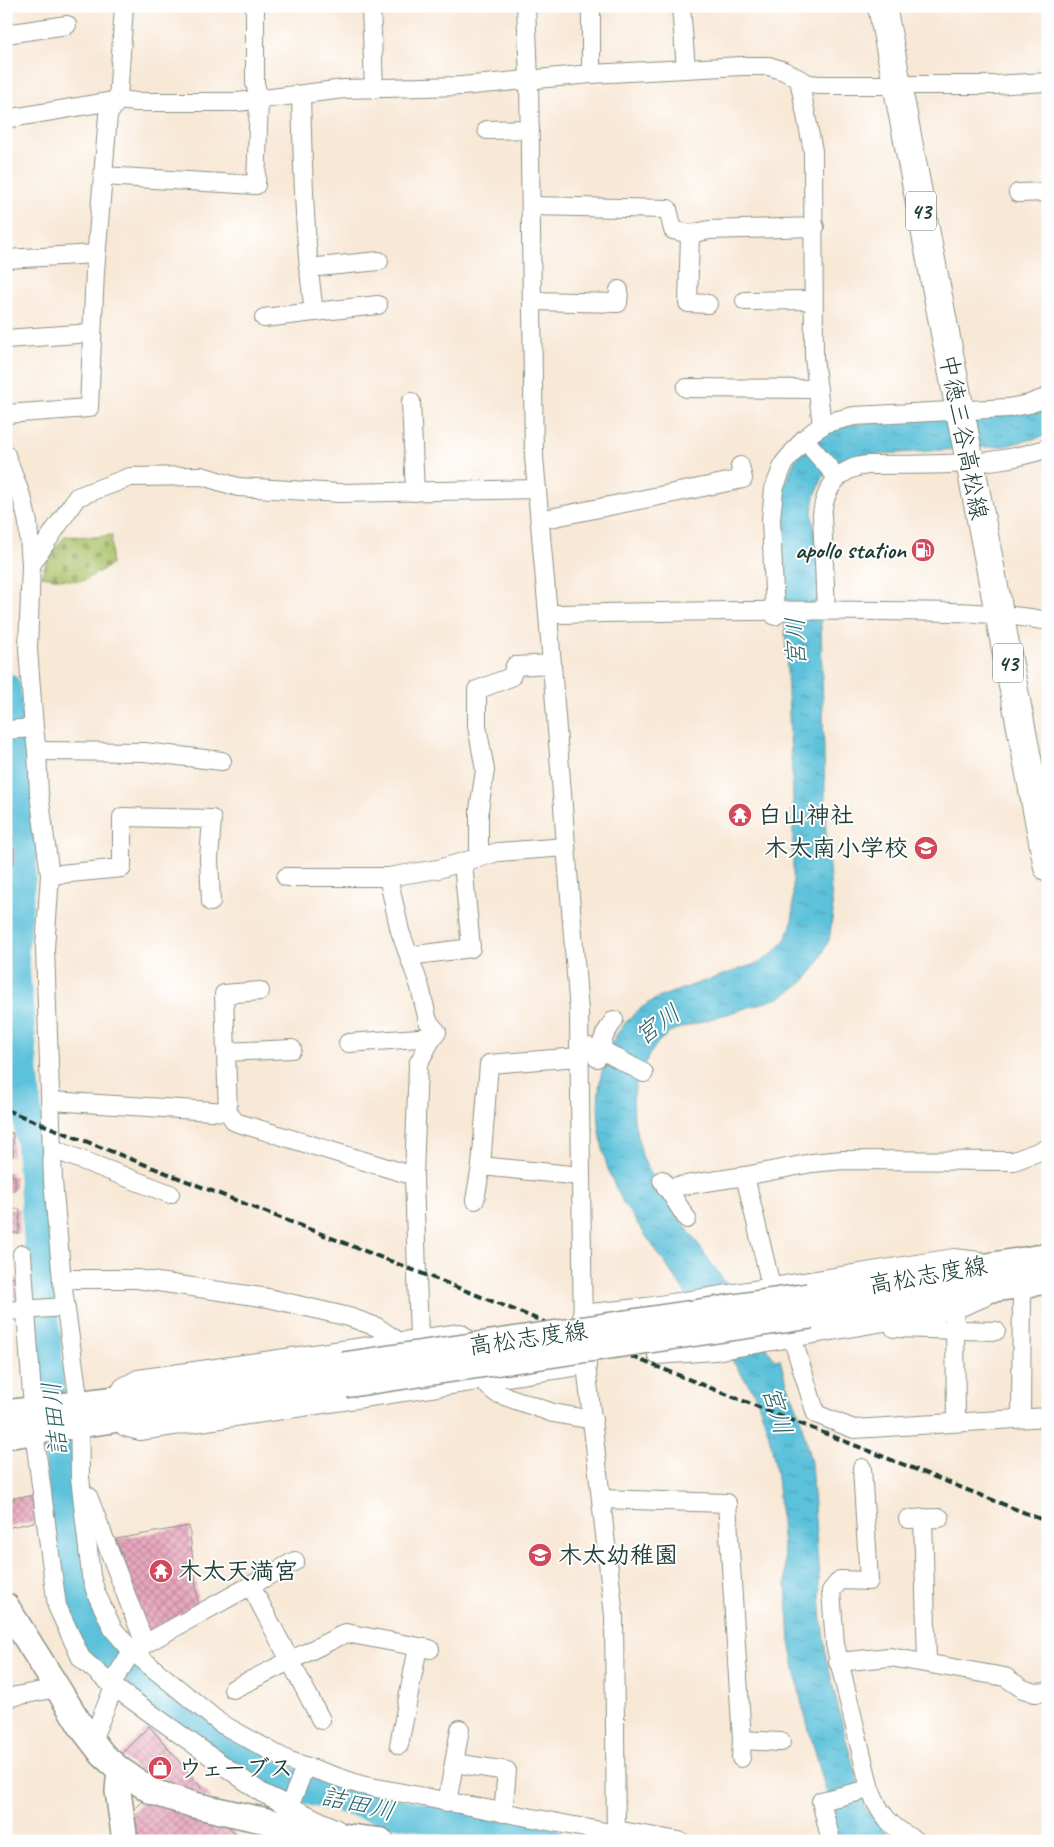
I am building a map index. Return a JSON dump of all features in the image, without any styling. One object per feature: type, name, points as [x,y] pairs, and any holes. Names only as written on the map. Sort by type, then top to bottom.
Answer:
[{"type":"main road","name":"中徳三谷高松線","points":[[882,6],[1048,867]]},
{"type":"main road","name":"高松志度線","points":[[810,1306],[1000,1263],[1048,1256]]},
{"type":"main road","name":"高松志度線","points":[[6,1436],[37,1420],[810,1306],[1048,1281]]},
{"type":"main road","name":"高松志度線","points":[[6,1413],[37,1420]]},
{"type":"main road","points":[[6,1606],[92,1740],[120,1770],[153,1792],[194,1804],[332,1834],[370,1840]]},
{"type":"main road","points":[[120,1770],[118,1791],[125,1841]]},
{"type":"street","points":[[6,414],[89,408],[96,254],[108,115],[118,100],[124,6]]},
{"type":"street","points":[[103,176],[256,185],[260,100],[255,83],[255,6]]},
{"type":"street","points":[[371,6],[374,89]]},
{"type":"street","points":[[526,6],[530,130],[534,457],[579,1012],[592,1053],[581,1176],[582,1314],[614,1616],[616,1836]]},
{"type":"street","points":[[590,74],[591,6]]},
{"type":"street","points":[[681,6],[686,69]]},
{"type":"street","points":[[6,34],[67,25]]},
{"type":"street","points":[[6,119],[118,100],[136,102],[238,102],[344,89],[462,86],[590,74],[769,66],[784,71],[809,84],[819,85],[993,85],[1048,82]]},
{"type":"street","points":[[799,80],[813,150],[815,228],[814,357],[822,426]]},
{"type":"street","points":[[301,95],[303,204],[308,268],[314,312]]},
{"type":"street","points":[[488,130],[530,130]]},
{"type":"street","points":[[1018,193],[1048,192]]},
{"type":"street","points":[[531,206],[668,209],[673,230],[690,234],[709,230],[815,228]]},
{"type":"street","points":[[690,234],[688,303],[708,304]]},
{"type":"street","points":[[6,258],[96,254]]},
{"type":"street","points":[[308,268],[379,261]]},
{"type":"street","points":[[532,302],[618,303],[619,290]]},
{"type":"street","points":[[745,301],[813,300]]},
{"type":"street","points":[[264,318],[378,305]]},
{"type":"street","points":[[6,339],[92,333]]},
{"type":"street","points":[[686,388],[818,389]]},
{"type":"street","points":[[777,612],[772,519],[774,489],[784,463],[792,452],[822,426],[841,418],[854,416],[960,413],[1008,408],[1029,404],[1048,397]]},
{"type":"street","points":[[411,402],[415,492]]},
{"type":"street","points":[[805,441],[836,475]]},
{"type":"street","points":[[825,610],[822,514],[826,496],[836,475],[860,466],[1017,458],[1048,448]]},
{"type":"street","points":[[6,455],[23,501],[28,523],[32,565],[28,649],[39,794],[50,876],[45,948],[53,1181],[62,1281],[91,1576],[96,1592],[113,1629],[220,1723],[287,1760],[305,1767],[361,1785],[446,1803],[616,1836],[679,1841]]},
{"type":"street","points":[[540,520],[743,479],[740,466]]},
{"type":"street","points":[[32,565],[76,497],[130,477],[202,476],[238,487],[339,493],[537,489]]},
{"type":"street","points":[[548,614],[825,610],[1022,616],[1048,620]]},
{"type":"street","points":[[409,956],[471,948],[471,860],[485,770],[477,726],[476,690],[511,677],[515,666],[552,664]]},
{"type":"street","points":[[6,730],[34,728]]},
{"type":"street","points":[[37,751],[144,752],[222,761]]},
{"type":"street","points":[[50,876],[122,868],[122,817],[212,819],[209,859],[211,902]]},
{"type":"street","points":[[286,877],[388,877],[438,870],[498,852],[566,847]]},
{"type":"street","points":[[388,877],[400,931],[420,987],[428,1021],[437,1032],[418,1064],[414,1176],[419,1339]]},
{"type":"street","points":[[260,991],[224,994],[228,1112],[235,1122],[414,1176]]},
{"type":"street","points":[[592,1053],[614,1020]]},
{"type":"street","points":[[348,1043],[433,1037]]},
{"type":"street","points":[[226,1052],[292,1049]]},
{"type":"street","points":[[475,1200],[481,1166],[489,1064],[592,1053],[643,1074]]},
{"type":"street","points":[[51,1101],[228,1112]]},
{"type":"street","points":[[687,1219],[663,1183],[745,1176],[812,1163],[843,1160],[1014,1161],[1048,1148]]},
{"type":"street","points":[[53,1149],[170,1194]]},
{"type":"street","points":[[481,1166],[581,1176]]},
{"type":"street","points":[[745,1176],[771,1286],[792,1338],[816,1414],[854,1429],[1048,1417]]},
{"type":"street","points":[[22,1254],[57,1606],[80,1658],[262,1793],[291,1803],[370,1840]]},
{"type":"street","points":[[582,1314],[647,1307],[679,1296],[732,1287],[771,1286],[954,1258],[1000,1263]]},
{"type":"street","points":[[62,1281],[74,1279],[137,1279],[268,1298],[349,1317],[377,1327],[399,1342]]},
{"type":"street","points":[[647,1307],[657,1355],[715,1351],[954,1310],[1022,1284],[1021,1418]]},
{"type":"street","points":[[732,1287],[772,1340]]},
{"type":"street","points":[[679,1296],[715,1351]]},
{"type":"street","points":[[6,1311],[65,1306]]},
{"type":"street","points":[[954,1310],[956,1422]]},
{"type":"street","points":[[860,1326],[955,1331],[996,1331]]},
{"type":"street","points":[[587,1365],[482,1381],[140,1431],[125,1427],[116,1409],[124,1387],[138,1379],[460,1333],[469,1340],[482,1381],[496,1392],[516,1401],[553,1413],[593,1420]]},
{"type":"street","points":[[862,1468],[869,1581],[840,1580],[831,1591],[835,1644],[866,1790],[883,1816],[893,1827],[917,1841]]},
{"type":"street","points":[[80,1477],[94,1509],[136,1650]]},
{"type":"street","points":[[601,1499],[727,1502],[742,1740],[741,1758]]},
{"type":"street","points":[[924,1518],[927,1663]]},
{"type":"street","points":[[92,1740],[114,1683],[136,1650],[295,1561]]},
{"type":"street","points":[[251,1586],[321,1720]]},
{"type":"street","points":[[233,1690],[346,1633],[424,1648],[399,1745]]},
{"type":"street","points":[[838,1662],[890,1657],[1005,1677],[1029,1691],[1035,1693],[1048,1692]]},
{"type":"street","points":[[6,1698],[57,1688]]},
{"type":"street","points":[[446,1803],[460,1729]]},
{"type":"street","points":[[742,1740],[781,1742]]},
{"type":"street","points":[[454,1763],[507,1771],[502,1813]]},
{"type":"street","points":[[291,1803],[305,1767]]},
{"type":"street","points":[[831,1841],[821,1801],[866,1790]]},
{"type":"green space","points":[[112,535],[111,565],[85,580],[76,581],[41,576],[47,560],[65,536],[96,537]]},
{"type":"water","name":"宮川","points":[[1048,405],[1048,435],[1045,436],[1004,446],[869,455],[845,460],[823,477],[816,493],[812,511],[820,587],[826,834],[833,913],[829,940],[816,967],[807,978],[797,987],[779,998],[674,1030],[659,1041],[649,1055],[636,1083],[633,1100],[634,1121],[643,1159],[656,1183],[704,1253],[736,1298],[746,1308],[774,1360],[780,1359],[784,1375],[799,1413],[811,1463],[826,1657],[847,1744],[866,1809],[886,1834],[897,1841],[840,1841],[801,1701],[790,1642],[777,1480],[767,1427],[753,1391],[619,1194],[610,1173],[603,1148],[599,1124],[599,1090],[606,1057],[622,1028],[633,1015],[647,1004],[664,996],[758,963],[778,949],[789,931],[793,915],[793,797],[779,536],[781,494],[795,460],[824,432],[855,424]]},
{"type":"building","points":[[6,827],[9,827],[10,837],[13,837],[13,841],[6,842]]},
{"type":"building","points":[[6,848],[14,848],[14,863],[6,863]]},
{"type":"building","points":[[6,1133],[13,1133],[13,1156],[6,1156]]},
{"type":"building","points":[[6,1172],[12,1172],[12,1176],[15,1176],[15,1190],[6,1190]]},
{"type":"building","points":[[6,1209],[20,1209],[19,1233],[6,1233]]},
{"type":"building","points":[[6,1278],[19,1278],[19,1303],[6,1304]]},
{"type":"building","points":[[37,1495],[39,1521],[6,1528],[6,1499]]},
{"type":"building","name":"木太天満宮","points":[[189,1526],[198,1604],[147,1633],[116,1539]]},
{"type":"building","name":"ウェーブス","points":[[149,1726],[212,1800],[151,1780],[120,1755]]},
{"type":"building","points":[[147,1798],[223,1821],[242,1841],[132,1841],[129,1814]]},
{"type":"waterway","name":"詰田川","points":[[6,687],[24,847],[14,951],[50,1383],[72,1576],[80,1604],[101,1648],[118,1665],[212,1738],[263,1770],[310,1791],[389,1811],[550,1841]]},
{"type":"railway","points":[[6,1110],[1048,1522]]},
{"type":"place","name":"apollo station","points":[[923,550]]},
{"type":"place","name":"白山神社","points":[[740,815]]},
{"type":"place","name":"木太南小学校","points":[[926,848]]},
{"type":"place","name":"木太幼稚園","points":[[540,1555]]},
{"type":"place","name":"木太天満宮","points":[[161,1571]]},
{"type":"place","name":"ウェーブス","points":[[160,1768]]}]
